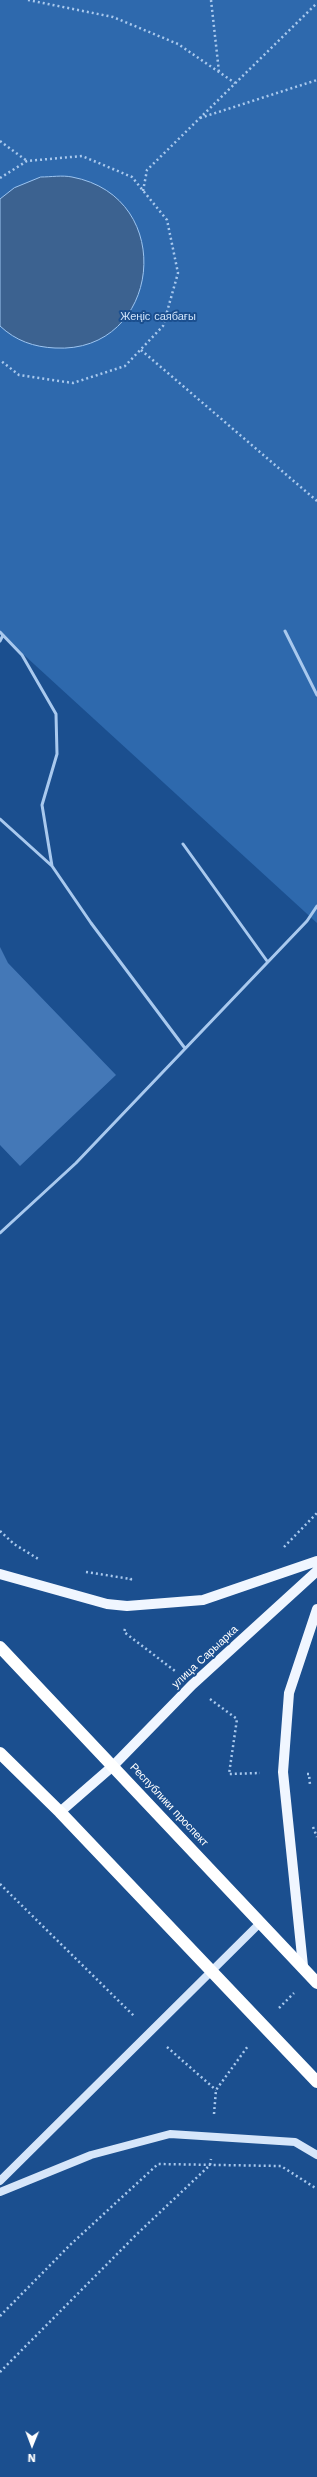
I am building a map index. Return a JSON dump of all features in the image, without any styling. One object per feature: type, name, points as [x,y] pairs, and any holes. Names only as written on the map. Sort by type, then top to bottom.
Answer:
[{"type":"highway","name":"Республики проспект","points":[[0,1647],[314,1979]]},
{"type":"highway","points":[[0,1754],[60,1812],[317,2082]]},
{"type":"main road","points":[[0,1574],[107,1604],[127,1606],[203,1600],[317,1561]]},
{"type":"main road","name":"улица Сарыарка","points":[[60,1812],[114,1766],[192,1685],[317,1571]]},
{"type":"main road","points":[[303,1966],[283,1772],[290,1693],[317,1609]]},
{"type":"main road","points":[[0,2181],[150,2032],[210,1970],[260,1922]]},
{"type":"main road","points":[[0,2192],[91,2154],[170,2134],[295,2142],[317,2155]]},
{"type":"lane","points":[[285,631],[317,695]]},
{"type":"lane","points":[[0,632],[22,655],[56,714],[57,754],[42,805],[52,866]]},
{"type":"lane","points":[[0,641],[3,635]]},
{"type":"lane","points":[[0,819],[52,866],[184,1047]]},
{"type":"lane","points":[[183,844],[267,961]]},
{"type":"lane","points":[[0,1233],[76,1163],[184,1047],[307,921],[317,906]]},
{"type":"path","points":[[28,0],[113,17],[178,44],[235,83]]},
{"type":"path","points":[[211,0],[219,72]]},
{"type":"path","points":[[143,190],[147,170],[317,3]]},
{"type":"path","points":[[200,118],[317,80]]},
{"type":"path","points":[[0,141],[27,161]]},
{"type":"path","points":[[0,178],[27,161],[82,156],[132,177],[167,220],[178,273],[163,326],[125,366],[73,383],[19,375],[0,360]]},
{"type":"path","points":[[141,350],[317,501]]},
{"type":"path","points":[[0,1884],[150,2032],[216,2090]]},
{"type":"path","points":[[0,2372],[136,2234],[210,2165],[216,2090],[263,2026],[314,1979]]},
{"type":"path","points":[[0,2316],[70,2246],[158,2164],[281,2166],[317,2189]]},
{"type":"green space","name":"Жеңіс саябағы","points":[[0,0],[317,0],[317,923],[0,633]]},
{"type":"shaded area","points":[[41,177],[72,177],[106,190],[129,213],[142,241],[143,272],[135,302],[117,327],[91,343],[55,348],[33,345],[12,336],[0,326],[0,199],[14,188]]},
{"type":"building","points":[[0,947],[8,963],[116,1075],[20,1166],[0,1145]]}]
